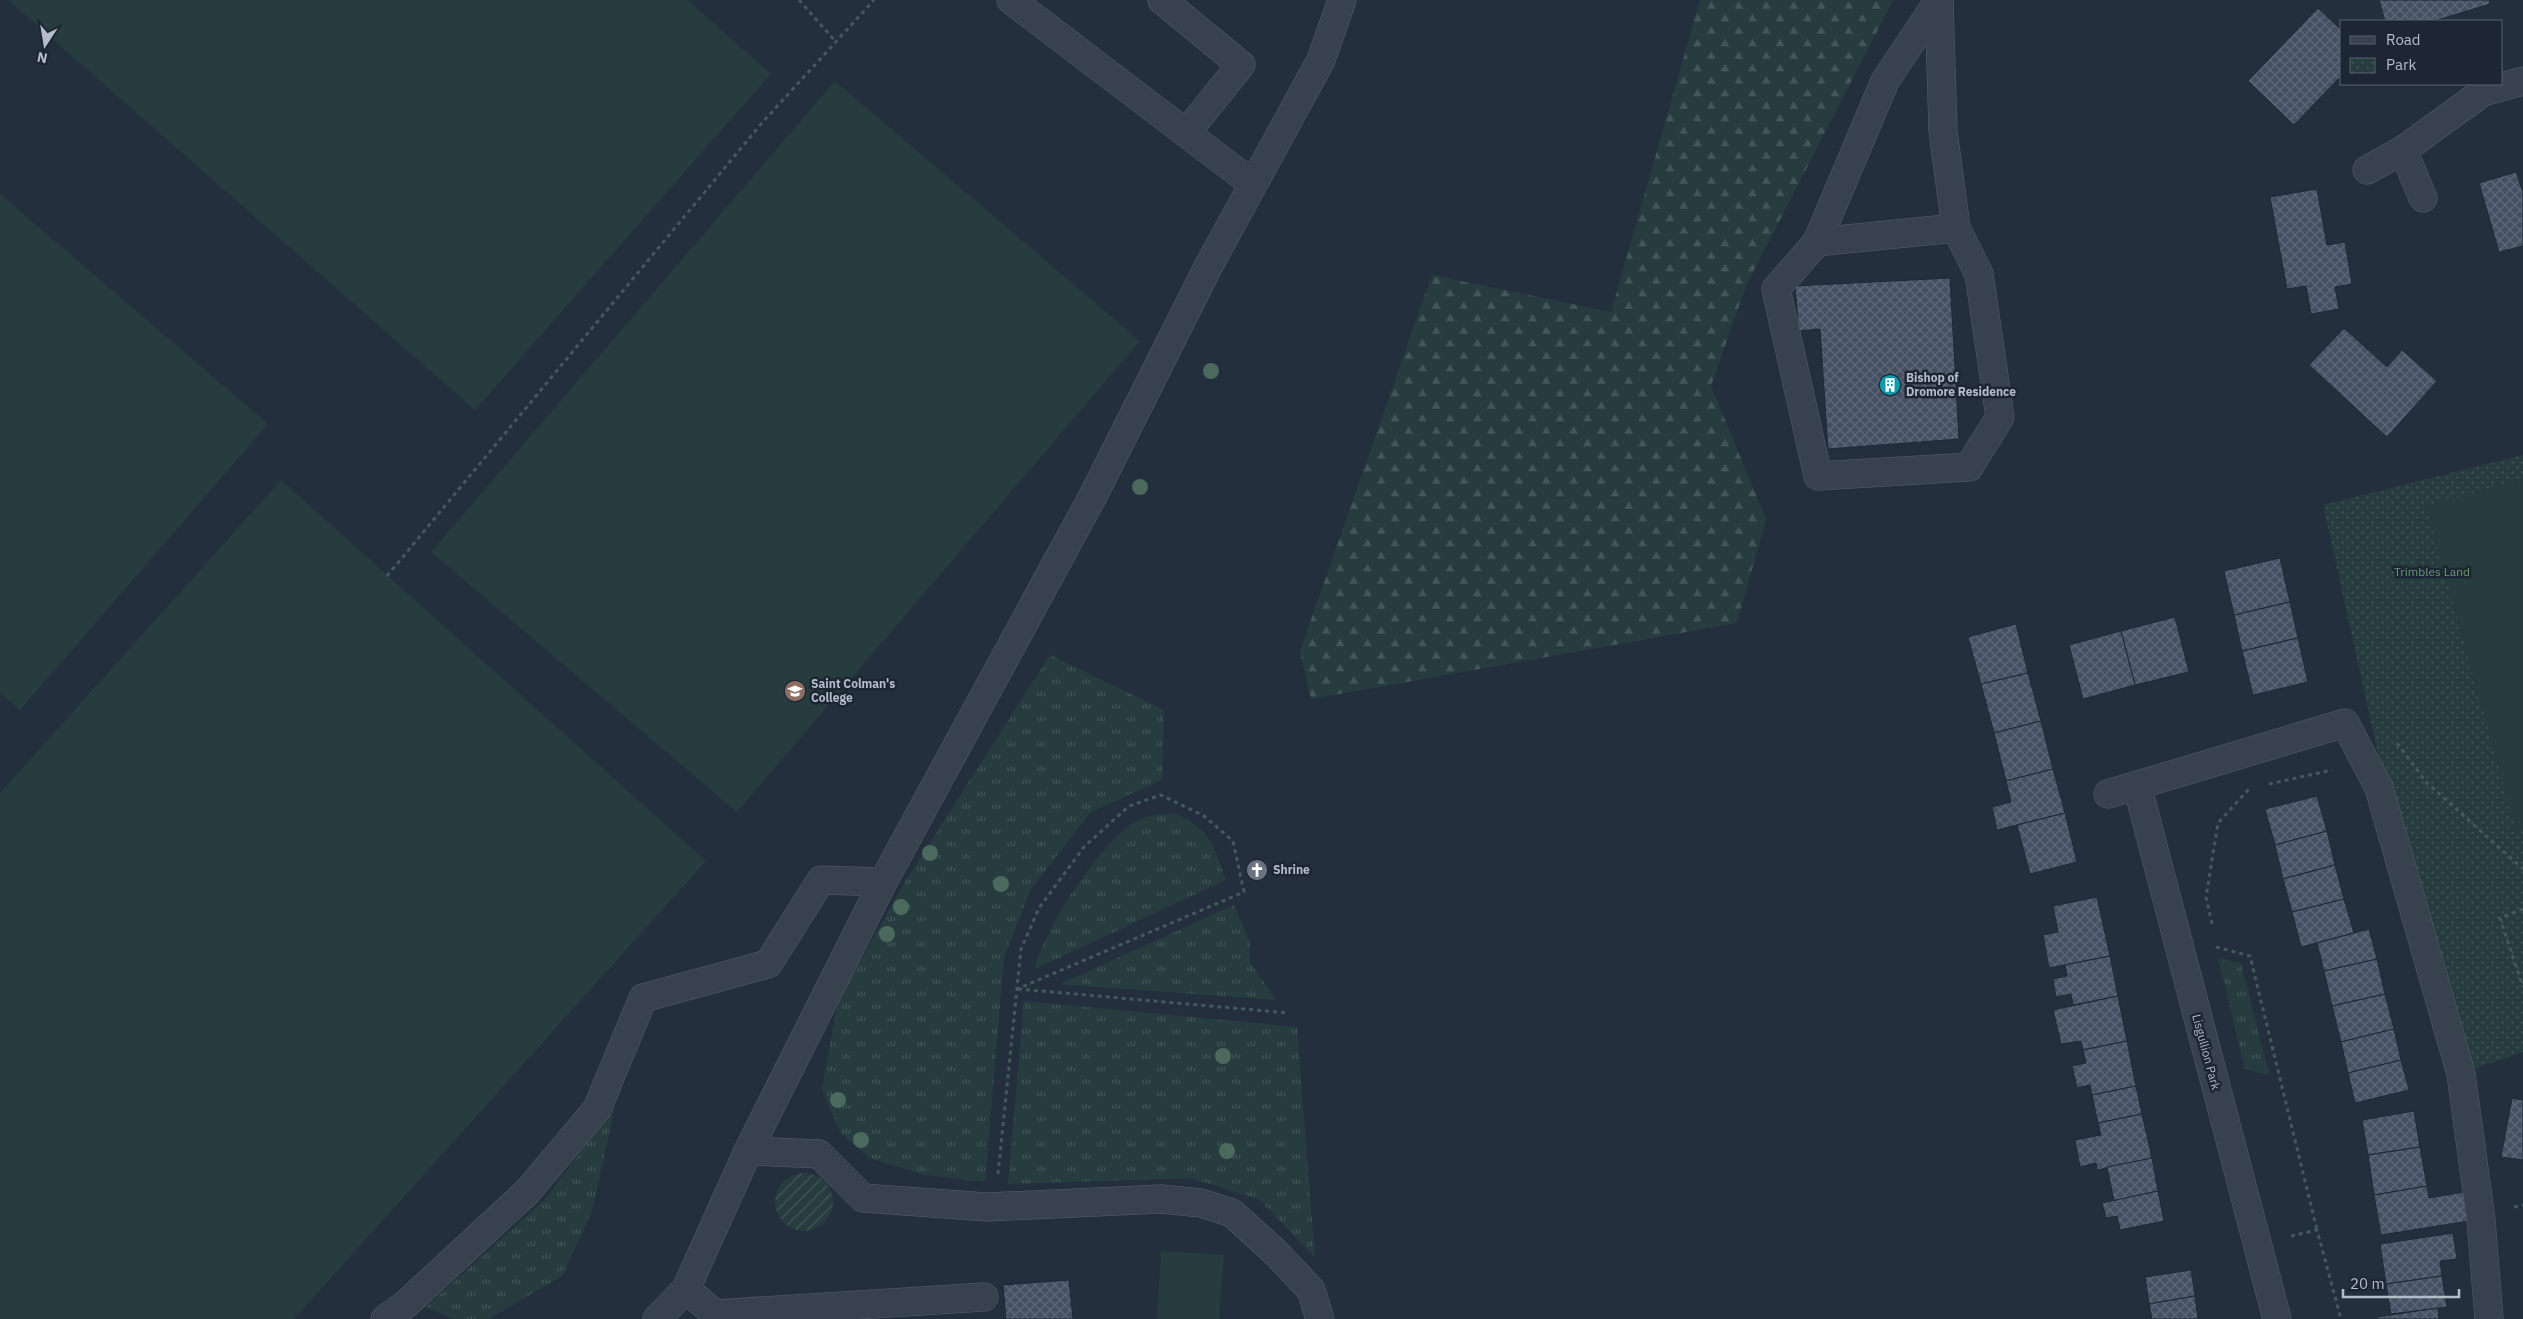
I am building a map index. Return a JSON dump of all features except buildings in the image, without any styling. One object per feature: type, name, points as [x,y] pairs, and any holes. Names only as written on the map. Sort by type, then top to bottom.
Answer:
[{"type":"street","points":[[1011,0],[1253,184]]},
{"type":"street","points":[[1162,0],[1241,65],[1186,133]]},
{"type":"street","points":[[657,1319],[686,1289],[748,1151],[883,882],[1094,494],[1208,267],[1321,60],[1342,0]]},
{"type":"street","points":[[1939,0],[1943,131],[1956,228],[1979,274],[2000,418],[1969,467],[1818,476],[1776,289],[1816,242],[1885,81],[1939,0]]},
{"type":"street","points":[[2367,170],[2403,150],[2483,92],[2523,81]]},
{"type":"street","points":[[2403,150],[2423,198]]},
{"type":"street","points":[[1816,242],[1956,228]]},
{"type":"street","points":[[2108,794],[2345,723],[2379,788],[2461,1074],[2480,1220],[2490,1319]]},
{"type":"street","name":"Lisgullion Park","points":[[2137,786],[2277,1319]]},
{"type":"street","points":[[385,1319],[406,1304],[526,1192],[597,1109],[644,998],[768,964],[821,880],[883,882]]},
{"type":"street","points":[[748,1151],[820,1154],[863,1198],[995,1206],[1161,1199],[1202,1203],[1232,1213],[1275,1252],[1311,1290],[1320,1319]]},
{"type":"street","points":[[686,1289],[715,1314],[984,1297]]},
{"type":"path","points":[[799,0],[836,42]]},
{"type":"path","points":[[387,576],[760,124],[874,0]]},
{"type":"path","points":[[2213,931],[2206,897],[2218,823],[2249,789],[2366,762]]},
{"type":"path","points":[[2426,782],[2523,869]]},
{"type":"path","points":[[995,1206],[1021,949],[1039,908],[1084,847],[1129,806],[1161,795],[1204,816],[1233,841],[1244,892],[1017,989]]},
{"type":"path","points":[[2523,909],[2500,918],[2523,987]]},
{"type":"path","points":[[2215,940],[2217,949],[2250,956],[2340,1319]]},
{"type":"path","points":[[1017,989],[1289,1013]]},
{"type":"path","points":[[2287,1237],[2318,1230]]},
{"type":"green space","points":[[8,0],[687,0],[771,74],[475,410]]},
{"type":"green space","points":[[1700,0],[1893,0],[1746,286],[1711,386],[1766,519],[1737,623],[1311,699],[1300,651],[1432,275],[1611,312]]},
{"type":"green space","points":[[835,81],[1140,341],[737,812],[431,552]]},
{"type":"green space","points":[[0,194],[268,424],[20,710],[0,693]]},
{"type":"green space","name":"Trimbles Land","points":[[2523,455],[2523,1052],[2465,1072],[2384,781],[2323,505]]},
{"type":"green space","points":[[2523,479],[2523,828],[2516,830],[2426,506]]},
{"type":"green space","points":[[281,480],[706,861],[294,1319],[0,1319],[0,793]]},
{"type":"green space","points":[[1050,655],[1164,710],[1162,780],[1091,812],[1031,889],[1004,957],[985,1182],[925,1175],[869,1158],[840,1132],[822,1089],[838,1001],[903,885]]},
{"type":"green space","points":[[1175,813],[1197,826],[1204,833],[1213,848],[1226,880],[1035,969],[1040,952],[1062,909],[1093,863],[1110,843],[1126,828],[1145,817]]},
{"type":"green space","points":[[1234,905],[1250,942],[1250,962],[1276,1000],[1060,984]]},
{"type":"green space","points":[[2218,958],[2241,963],[2269,1075],[2245,1069]]},
{"type":"green space","points":[[1024,1001],[1297,1027],[1315,1258],[1260,1200],[1191,1178],[1008,1184]]},
{"type":"green space","points":[[615,1107],[592,1211],[562,1276],[488,1319],[454,1319],[426,1307],[545,1199]]},
{"type":"green space","points":[[804,1173],[815,1175],[828,1186],[833,1202],[831,1213],[820,1226],[804,1231],[793,1229],[780,1218],[775,1202],[777,1191],[788,1178]]},
{"type":"green space","points":[[1161,1251],[1224,1255],[1219,1319],[1157,1319]]},
{"type":"place","name":"Bishop of Dromore Residence","points":[[1890,385]]},
{"type":"place","name":"Saint Colman's College","points":[[795,691]]},
{"type":"place","name":"Shrine","points":[[1257,870]]}]
